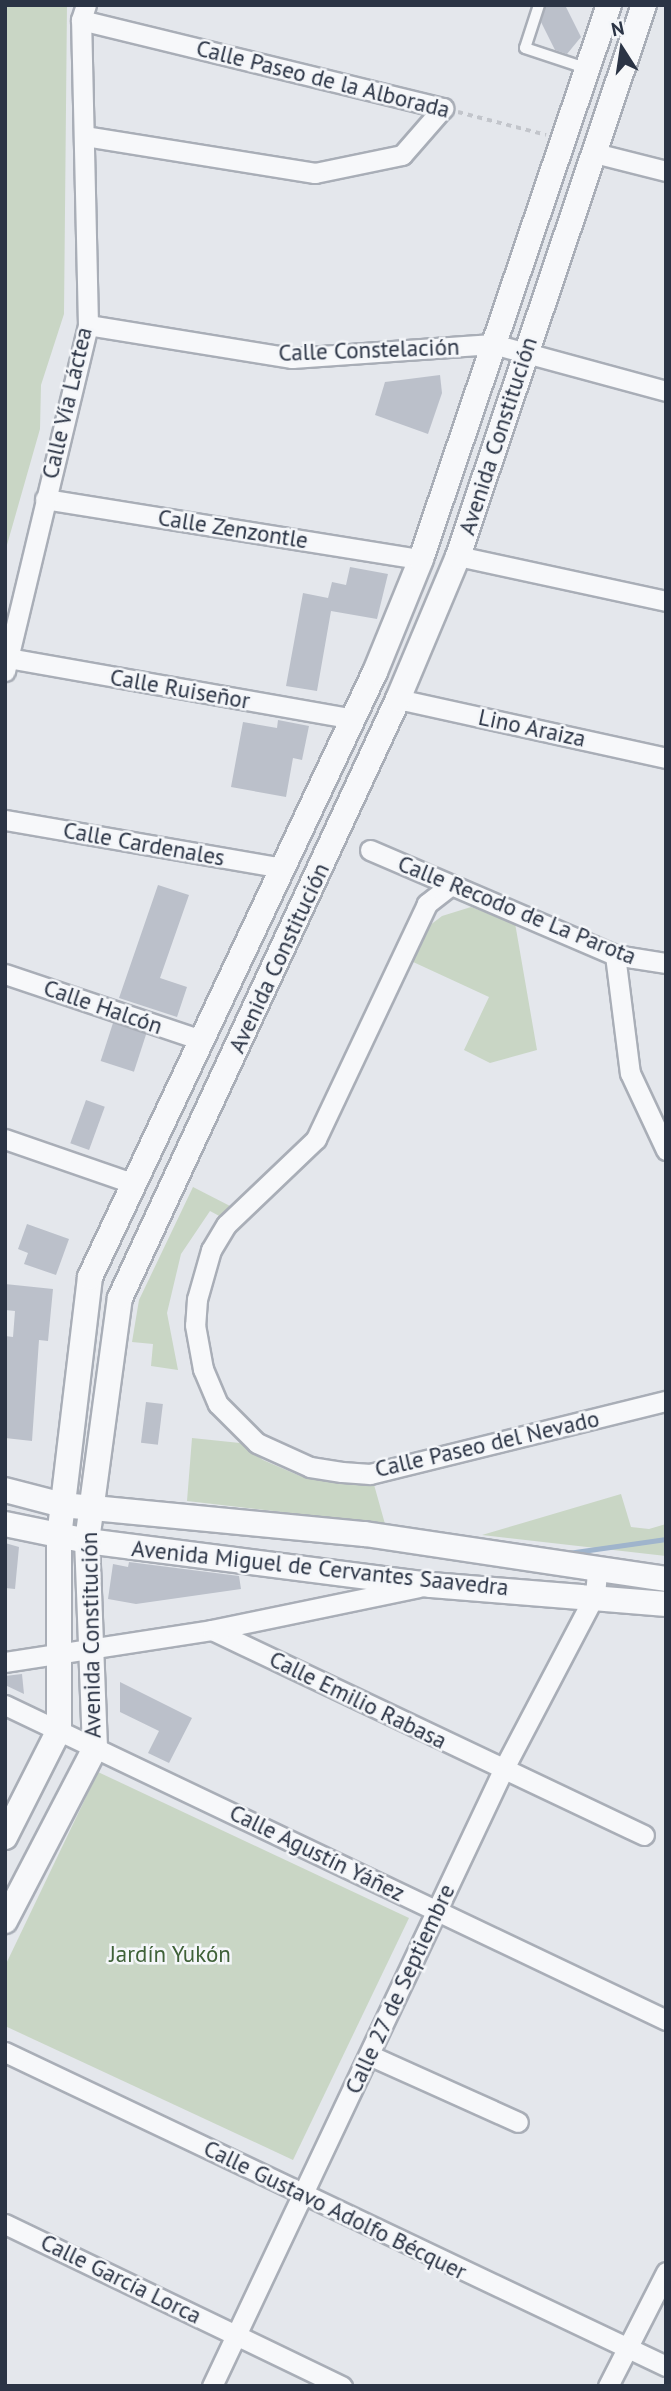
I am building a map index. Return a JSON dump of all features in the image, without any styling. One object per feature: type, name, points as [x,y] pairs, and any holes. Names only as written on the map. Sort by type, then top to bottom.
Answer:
[{"type":"street","name":"Avenida Constitución","points":[[5,1837],[59,1730],[59,1537],[90,1277],[353,719],[421,559],[609,5]]},
{"type":"street","name":"Avenida Constitución","points":[[5,1921],[95,1748],[94,1648],[87,1541],[121,1298],[398,699],[458,556],[644,5]]},
{"type":"street","name":"Calle Paseo de la Alborada","points":[[83,13],[443,108]]},
{"type":"street","name":"Calle Vía Láctea","points":[[7,665],[88,325],[83,13]]},
{"type":"street","points":[[84,136],[315,173],[402,155],[443,108]]},
{"type":"street","points":[[595,153],[666,171]]},
{"type":"street","name":"Calle Constelación","points":[[88,325],[292,358],[493,344],[666,391]]},
{"type":"street","name":"Calle Zenzontle","points":[[45,499],[421,559]]},
{"type":"street","points":[[458,556],[666,601]]},
{"type":"street","name":"Calle Ruiseñor","points":[[7,665],[353,719]]},
{"type":"street","name":"Lino Araiza","points":[[398,699],[666,758]]},
{"type":"street","name":"Calle Cardenales","points":[[5,820],[283,868]]},
{"type":"street","name":"Calle Recodo de La Parota","points":[[370,850],[615,955],[666,963]]},
{"type":"street","name":"Calle Paseo del Nevado","points":[[451,885],[427,904],[316,1139],[226,1226],[211,1251],[196,1312],[203,1369],[218,1404],[257,1443],[310,1467],[370,1474],[666,1401]]},
{"type":"street","points":[[615,955],[631,1073],[666,1150]]},
{"type":"street","name":"Calle Halcón","points":[[5,974],[201,1040]]},
{"type":"street","points":[[5,1139],[132,1184]]},
{"type":"street","points":[[118,1216],[154,1230]]},
{"type":"street","name":"Avenida Miguel de Cervantes Saavedra","points":[[5,1490],[62,1505],[90,1509],[365,1534],[666,1579]]},
{"type":"street","name":"Avenida Miguel de Cervantes Saavedra","points":[[5,1524],[59,1537],[430,1585],[595,1595],[666,1604]]},
{"type":"street","points":[[358,1575],[365,1534]]},
{"type":"street","points":[[595,1595],[597,1570]]},
{"type":"street","points":[[5,1662],[212,1630],[430,1585]]},
{"type":"street","name":"Calle 27 de Septiembre","points":[[212,2386],[304,2195],[435,1910],[503,1770],[595,1595]]},
{"type":"street","name":"Calle Emilio Rabasa","points":[[212,1630],[644,1835]]},
{"type":"street","name":"Calle Agustín Yáñez","points":[[5,1705],[666,2020]]},
{"type":"street","name":"Calle Gustavo Adolfo Bécquer","points":[[5,2052],[666,2366]]},
{"type":"street","points":[[369,2054],[518,2122]]},
{"type":"street","name":"Calle García Lorca","points":[[5,2224],[342,2386]]},
{"type":"street","points":[[608,2386],[666,2272]]},
{"type":"lane","points":[[539,5],[525,48],[588,69]]},
{"type":"path","name":"Calle Paseo de la Alborada","points":[[443,108],[564,139]]},
{"type":"green space","points":[[5,5],[67,5],[64,314],[41,385],[40,429],[5,552]]},
{"type":"green space","points":[[471,907],[515,923],[537,1050],[490,1063],[464,1050],[489,997],[411,961],[429,926],[442,916]]},
{"type":"green space","points":[[193,1187],[232,1207],[223,1218],[210,1211],[181,1254],[167,1313],[178,1370],[151,1366],[153,1344],[132,1342],[139,1300]]},
{"type":"green space","points":[[192,1438],[240,1443],[263,1460],[300,1476],[335,1482],[373,1481],[385,1524],[187,1501]]},
{"type":"green space","points":[[621,1494],[631,1527],[649,1529],[666,1524],[666,1556],[482,1535]]},
{"type":"green space","name":"Jardín Yukón","points":[[98,1772],[409,1918],[293,2160],[5,2026],[5,1966]]},
{"type":"building","points":[[546,5],[565,5],[581,37],[567,54],[555,50],[541,22]]},
{"type":"building","points":[[440,375],[442,393],[428,434],[375,415],[385,382]]},
{"type":"building","points":[[350,567],[388,574],[377,619],[331,611],[317,691],[286,686],[303,593],[328,598],[332,582],[346,585]]},
{"type":"building","points":[[278,720],[309,726],[302,760],[293,758],[286,797],[231,787],[243,722],[277,728]]},
{"type":"building","points":[[158,885],[189,895],[160,978],[187,987],[177,1017],[119,998]]},
{"type":"building","points":[[113,1023],[146,1034],[134,1072],[101,1061]]},
{"type":"building","points":[[86,1100],[105,1107],[89,1150],[70,1143]]},
{"type":"building","points":[[27,1224],[69,1239],[56,1275],[24,1264],[28,1253],[18,1249]]},
{"type":"building","points":[[5,1284],[53,1289],[48,1341],[39,1340],[32,1441],[5,1438],[5,1336],[13,1337],[15,1311],[5,1310]]},
{"type":"building","points":[[146,1402],[163,1404],[158,1445],[141,1443]]},
{"type":"building","points":[[5,1543],[19,1547],[15,1589],[5,1588]]},
{"type":"building","points":[[129,1562],[239,1576],[241,1589],[136,1604],[108,1599],[113,1564],[128,1567]]},
{"type":"building","points":[[22,1674],[24,1694],[5,1685],[5,1676]]},
{"type":"building","points":[[120,1682],[192,1718],[169,1763],[148,1753],[159,1731],[120,1712]]},
{"type":"waterway","points":[[568,1553],[666,1539]]}]
